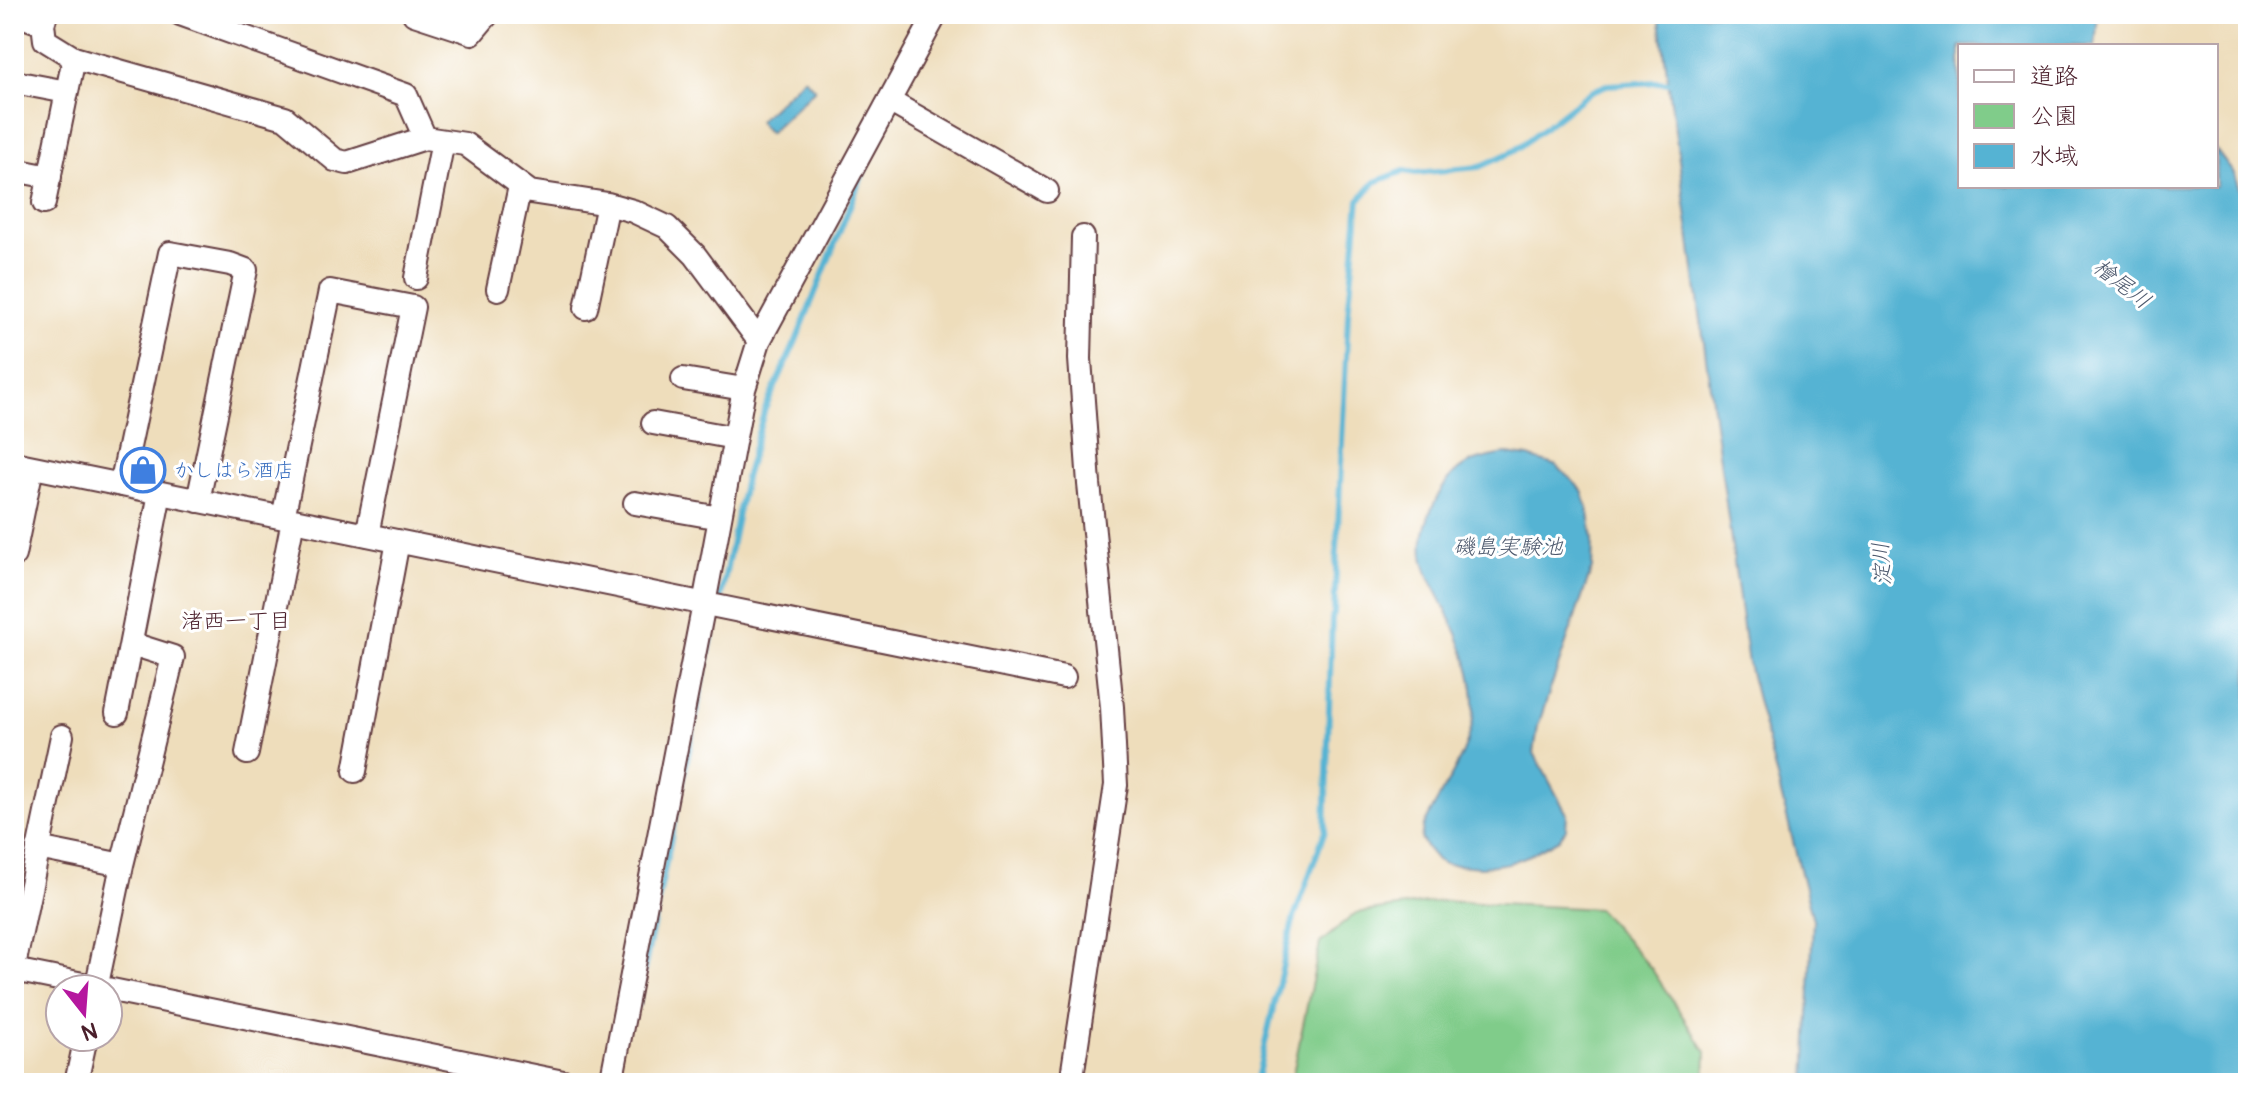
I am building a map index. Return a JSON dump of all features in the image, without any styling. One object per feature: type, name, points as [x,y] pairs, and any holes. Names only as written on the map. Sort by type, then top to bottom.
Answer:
[{"type":"street","points":[[16,14],[44,19],[45,40],[74,58],[285,118],[335,160],[347,163],[434,139],[465,144],[530,192],[633,211],[667,227],[695,255],[759,341]]},
{"type":"street","points":[[180,14],[406,95],[434,139],[416,278]]},
{"type":"street","points":[[414,14],[472,33],[488,14]]},
{"type":"street","points":[[611,1083],[744,389],[759,341],[936,14]]},
{"type":"street","points":[[44,203],[74,58]]},
{"type":"street","points":[[14,82],[67,92]]},
{"type":"street","points":[[889,101],[1047,191]]},
{"type":"street","points":[[14,170],[50,177]]},
{"type":"street","points":[[498,289],[520,186]]},
{"type":"street","points":[[586,308],[608,204]]},
{"type":"street","points":[[1071,1083],[1116,785],[1112,707],[1089,484],[1080,359],[1083,237]]},
{"type":"street","points":[[121,485],[170,253],[230,264],[246,270],[198,501]]},
{"type":"street","points":[[247,753],[330,291],[413,307],[367,535]]},
{"type":"street","points":[[683,379],[744,389]]},
{"type":"street","points":[[653,423],[735,438]]},
{"type":"street","points":[[14,555],[23,465],[1064,677]]},
{"type":"street","points":[[117,713],[160,493]]},
{"type":"street","points":[[635,503],[720,518]]},
{"type":"street","points":[[355,771],[398,541]]},
{"type":"street","points":[[99,973],[173,657],[132,644]]},
{"type":"street","points":[[44,975],[14,968],[29,857],[62,736]]},
{"type":"street","points":[[29,857],[122,865]]},
{"type":"street","points":[[124,994],[568,1083]]},
{"type":"street","points":[[76,1083],[83,1053]]},
{"type":"green space","points":[[1441,901],[1598,909],[1651,968],[1706,1052],[1705,1083],[1291,1083],[1320,943],[1356,913]]},
{"type":"water","points":[[1659,14],[2098,14],[2095,44],[1958,44],[1958,188],[2218,188],[2218,153],[2234,174],[2248,215],[2248,1083],[1806,1083],[1813,920],[1748,664]]},
{"type":"water","points":[[804,78],[815,89],[769,133],[758,121]]},
{"type":"water","name":"磯島実験池","points":[[1507,454],[1557,466],[1582,490],[1589,513],[1593,539],[1592,568],[1538,726],[1534,753],[1567,814],[1566,829],[1559,839],[1509,863],[1481,867],[1444,864],[1437,860],[1421,838],[1423,828],[1467,742],[1472,727],[1474,697],[1470,670],[1461,643],[1425,567],[1424,536],[1434,503],[1444,485],[1458,470],[1474,461]]},
{"type":"waterway","points":[[1256,1083],[1293,921],[1325,831],[1332,618],[1348,315],[1359,200],[1375,182],[1404,171],[1416,173],[1479,167],[1514,151],[1590,92],[1607,85],[1673,83]]},
{"type":"waterway","points":[[720,601],[745,478],[765,409],[796,341],[866,166]]},
{"type":"waterway","points":[[637,1005],[717,612]]},
{"type":"place","name":"かしはら酒店","points":[[143,470]]},
{"type":"district","name":"渚西一丁目","points":[[236,621]]},
{"type":"water label","name":"檜尾川","points":[[2122,284]]},
{"type":"water label","name":"淀川","points":[[1882,564]]}]
